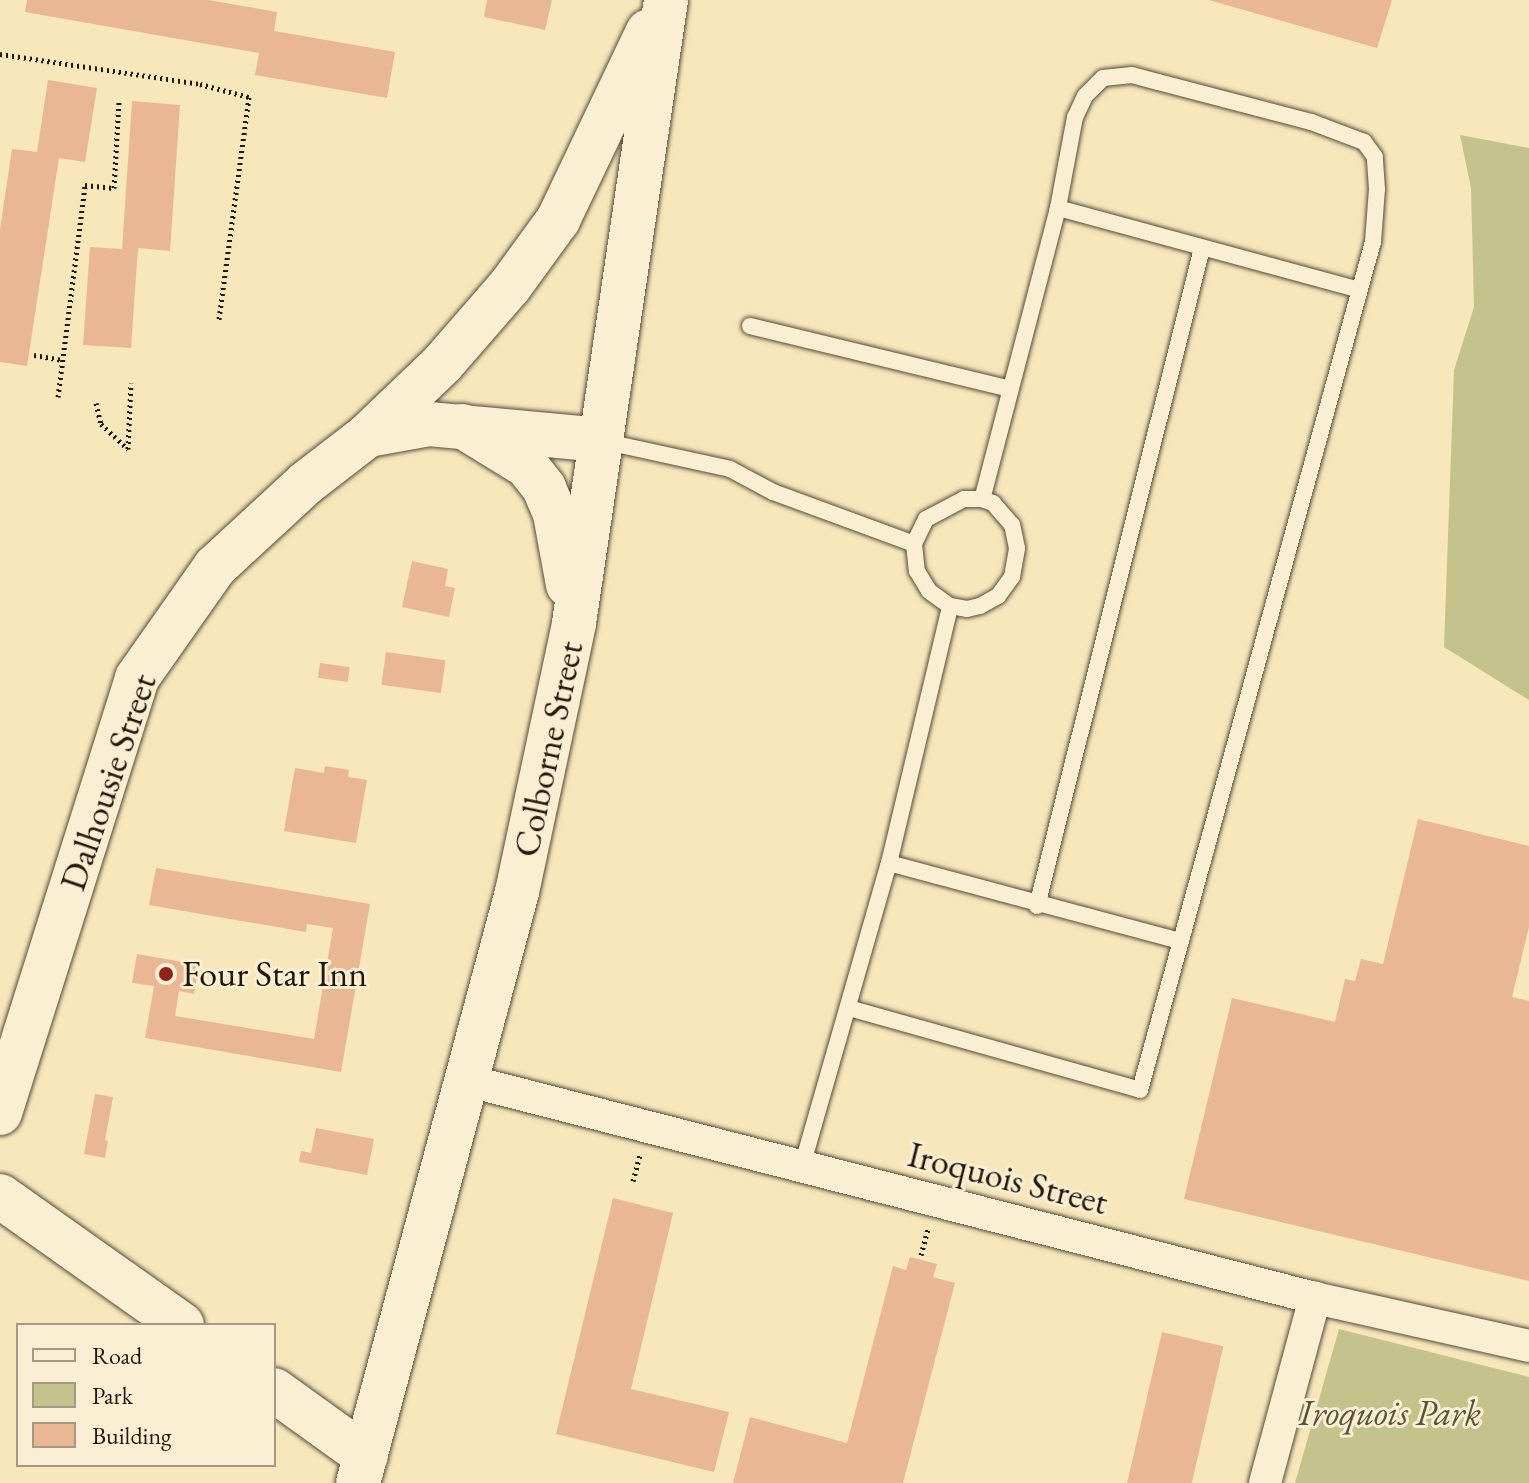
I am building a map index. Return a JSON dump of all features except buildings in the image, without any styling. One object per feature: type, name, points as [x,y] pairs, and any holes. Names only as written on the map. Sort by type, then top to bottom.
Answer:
[{"type":"main road","name":"Dalhousie Street","points":[[0,1113],[137,678],[215,567],[306,483],[368,435],[443,363],[510,286],[558,220],[665,0]]},
{"type":"main road","name":"Colborne Street","points":[[362,1469],[469,1081],[517,892],[574,623],[665,0]]},
{"type":"main road","name":"Dalhousie Street","points":[[368,435],[410,426],[462,426],[601,440]]},
{"type":"main road","points":[[462,426],[527,466],[544,488],[555,514],[574,623]]},
{"type":"main road","points":[[0,1196],[179,1323]]},
{"type":"main road","points":[[276,1392],[362,1469]]},
{"type":"street","name":"Iroquois Street","points":[[469,1081],[1315,1298],[1529,1346]]},
{"type":"street","points":[[1265,1483],[1315,1298]]},
{"type":"lane","points":[[849,1008],[1140,1090],[1373,242],[1377,189],[1375,157],[1364,142],[1350,134],[1311,122],[1132,75],[1103,78],[1085,96],[1075,117],[1058,208],[982,499]]},
{"type":"lane","points":[[1058,208],[1359,290]]},
{"type":"lane","points":[[1037,906],[1202,248]]},
{"type":"lane","points":[[750,326],[1011,389]]},
{"type":"lane","points":[[601,440],[730,469],[773,492],[914,544]]},
{"type":"lane","points":[[964,499],[982,499],[993,503],[1012,525],[1017,548],[1012,577],[998,596],[980,606],[967,609],[950,606],[929,591],[917,571],[914,544],[926,519],[964,499]]},
{"type":"lane","points":[[802,1166],[889,863],[950,606]]},
{"type":"lane","points":[[889,863],[1037,906],[1181,941]]},
{"type":"path","points":[[0,54],[200,84],[249,97],[219,320]]},
{"type":"path","points":[[58,397],[85,185],[114,188],[119,102]]},
{"type":"path","points":[[34,355],[63,360]]},
{"type":"path","points":[[96,403],[101,424],[128,449],[131,383]]},
{"type":"green space","points":[[1460,135],[1529,148],[1529,700],[1444,647],[1454,370],[1474,307],[1471,188]]},
{"type":"green space","name":"Iroquois Park","points":[[1339,1329],[1529,1377],[1529,1483],[1295,1483]]},
{"type":"place","name":"Four Star Inn","points":[[166,974]]}]
